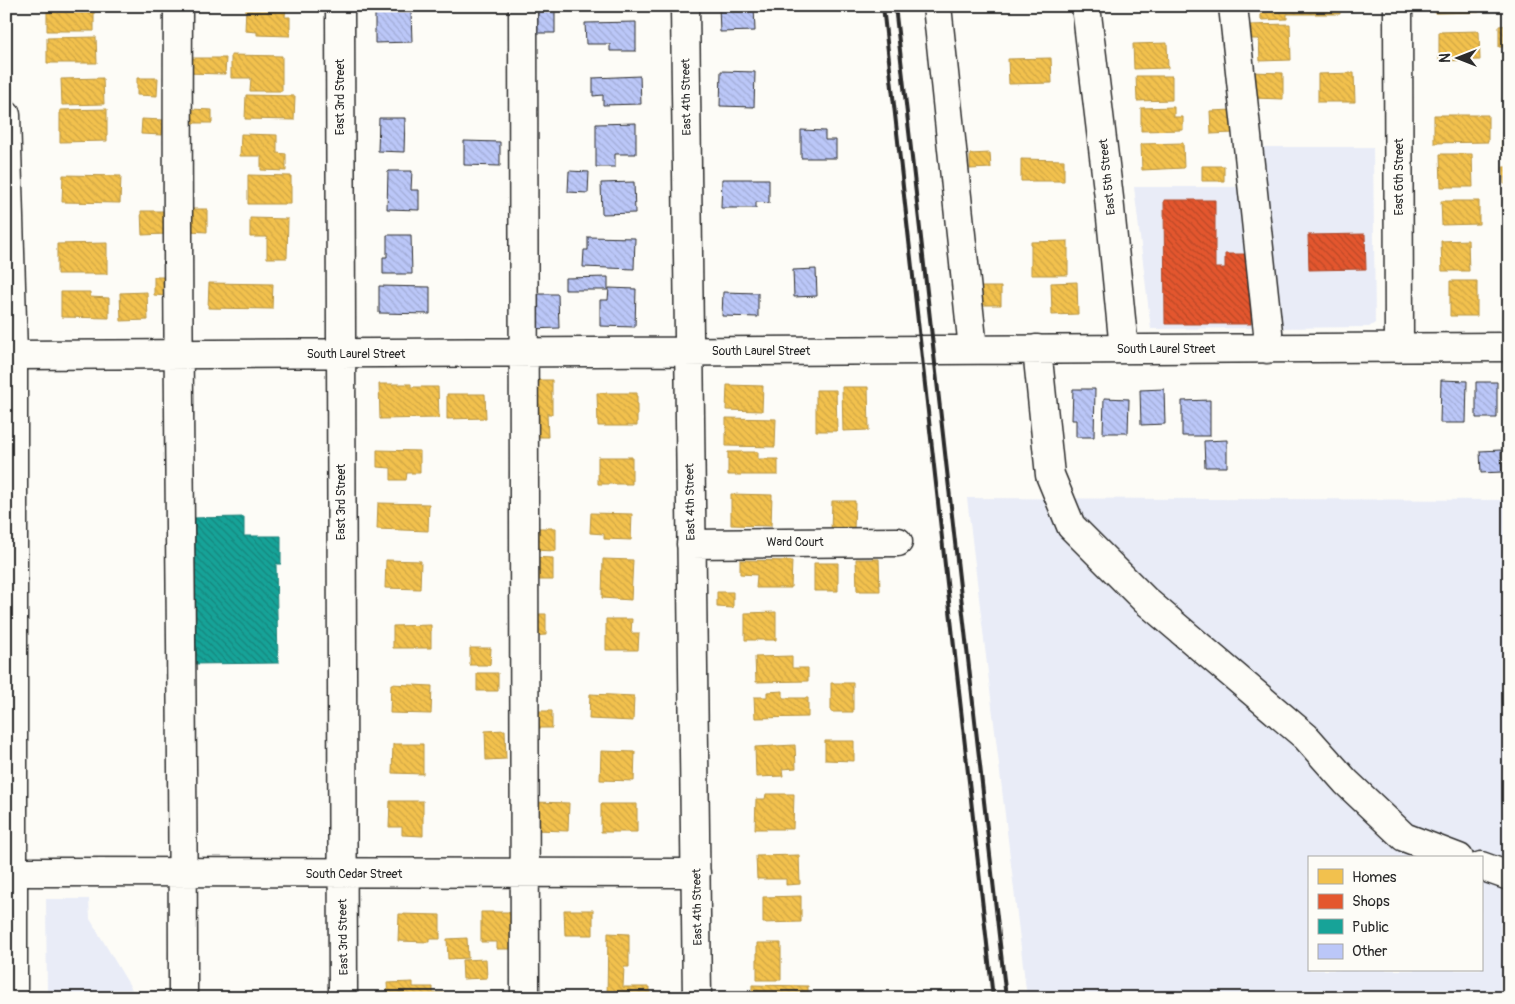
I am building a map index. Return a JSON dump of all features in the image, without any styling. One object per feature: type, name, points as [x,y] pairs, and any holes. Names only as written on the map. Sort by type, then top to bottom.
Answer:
[{"type":"street","points":[[178,6],[178,355],[184,807],[183,998]]},
{"type":"street","name":"East 3rd Street","points":[[340,6],[343,998]]},
{"type":"street","points":[[523,6],[524,333],[522,353],[525,998]]},
{"type":"street","name":"East 4th Street","points":[[685,6],[688,352],[698,998]]},
{"type":"street","points":[[937,6],[973,349]]},
{"type":"street","name":"East 5th Street","points":[[1086,6],[1109,198],[1124,349]]},
{"type":"street","points":[[1234,6],[1268,332],[1267,349]]},
{"type":"street","name":"East 6th Street","points":[[1398,6],[1399,348]]},
{"type":"street","points":[[6,116],[13,355],[9,872],[13,998]]},
{"type":"street","name":"South Laurel Street","points":[[13,355],[1509,347]]},
{"type":"street","points":[[1036,349],[1050,475],[1071,526],[1145,600],[1306,737],[1346,782],[1404,837],[1454,856]]},
{"type":"street","name":"Ward Court","points":[[691,544],[898,542]]},
{"type":"street","points":[[1482,866],[1509,876]]},
{"type":"street","name":"South Cedar Street","points":[[9,872],[342,874],[696,873]]},
{"type":"shaded area","points":[[1259,147],[1373,147],[1375,323],[1369,327],[1277,328]]},
{"type":"shaded area","points":[[1134,187],[1246,187],[1259,328],[1151,329]]},
{"type":"shaded area","points":[[967,498],[1509,500],[1509,998],[1027,998]]},
{"type":"shaded area","points":[[46,899],[89,899],[90,919],[137,998],[47,998]]},
{"type":"building: Homes","points":[[246,6],[286,6],[285,17],[290,17],[290,36],[257,35],[257,32],[245,31]]},
{"type":"building: Homes","points":[[1261,6],[1340,6],[1340,14],[1287,14],[1287,19],[1261,20]]},
{"type":"building: Homes","points":[[1435,6],[1479,6],[1479,12],[1435,13]]},
{"type":"building: Homes","points":[[47,11],[94,12],[94,31],[47,31]]},
{"type":"building: Homes","points":[[1290,24],[1291,60],[1260,61],[1259,39],[1249,39],[1249,25]]},
{"type":"building: Homes","points":[[1509,25],[1509,47],[1499,47],[1499,26]]},
{"type":"building: Homes","points":[[1479,31],[1480,60],[1439,61],[1439,32]]},
{"type":"building: Homes","points":[[96,37],[97,63],[47,63],[47,38]]},
{"type":"building: Homes","points":[[1167,43],[1168,68],[1134,69],[1133,44]]},
{"type":"building: Homes","points":[[231,55],[282,56],[282,91],[250,91],[251,78],[231,78]]},
{"type":"building: Homes","points":[[184,58],[226,58],[225,74],[184,73]]},
{"type":"building: Homes","points":[[1051,58],[1052,83],[1009,84],[1008,59]]},
{"type":"building: Homes","points":[[1252,72],[1283,73],[1283,99],[1252,98]]},
{"type":"building: Homes","points":[[1354,73],[1355,102],[1318,102],[1318,74]]},
{"type":"building: Homes","points":[[1136,76],[1172,76],[1172,100],[1137,101]]},
{"type":"building: Homes","points":[[103,78],[104,104],[62,105],[61,79]]},
{"type":"building: Homes","points":[[137,78],[158,78],[157,96],[137,95]]},
{"type":"building: Homes","points":[[246,95],[295,96],[294,120],[245,119]]},
{"type":"building: Homes","points":[[1174,107],[1174,117],[1183,117],[1183,130],[1141,131],[1141,108]]},
{"type":"building: Homes","points":[[107,109],[107,141],[60,142],[60,110]]},
{"type":"building: Homes","points":[[191,109],[212,110],[212,123],[191,123]]},
{"type":"building: Homes","points":[[1233,110],[1234,133],[1211,134],[1210,111]]},
{"type":"building: Homes","points":[[1434,115],[1488,115],[1488,142],[1434,143]]},
{"type":"building: Homes","points":[[142,119],[163,120],[162,135],[141,134]]},
{"type":"building: Homes","points":[[1502,132],[1509,133],[1509,148],[1502,148]]},
{"type":"building: Homes","points":[[241,134],[277,135],[277,153],[286,154],[286,171],[261,170],[261,156],[240,156]]},
{"type":"building: Homes","points":[[1183,143],[1184,168],[1142,170],[1141,144]]},
{"type":"building: Homes","points":[[990,153],[991,168],[970,169],[970,154]]},
{"type":"building: Homes","points":[[1440,154],[1472,154],[1473,187],[1441,187]]},
{"type":"building: Homes","points":[[1021,159],[1064,160],[1064,181],[1021,181]]},
{"type":"building: Homes","points":[[1202,166],[1224,166],[1224,181],[1202,181]]},
{"type":"building: Homes","points":[[1503,167],[1509,167],[1509,184],[1504,184]]},
{"type":"building: Homes","points":[[63,175],[121,176],[120,203],[62,202]]},
{"type":"building: Homes","points":[[248,175],[291,176],[291,204],[248,204]]},
{"type":"building: Homes","points":[[1441,201],[1479,201],[1479,224],[1442,225]]},
{"type":"building: Homes","points":[[188,209],[207,209],[207,232],[188,231]]},
{"type":"building: Homes","points":[[141,211],[167,211],[167,234],[142,235]]},
{"type":"building: Homes","points":[[250,218],[288,219],[287,258],[267,258],[267,237],[250,237]]},
{"type":"building: Homes","points":[[1468,240],[1469,271],[1442,271],[1441,241]]},
{"type":"building: Homes","points":[[1068,241],[1068,275],[1031,275],[1031,242]]},
{"type":"building: Homes","points":[[107,243],[107,274],[57,274],[57,244]]},
{"type":"building: Homes","points":[[154,277],[167,277],[166,296],[154,295]]},
{"type":"building: Homes","points":[[1450,281],[1477,281],[1477,316],[1450,316]]},
{"type":"building: Homes","points":[[1077,282],[1078,314],[1052,315],[1051,283]]},
{"type":"building: Homes","points":[[209,283],[273,284],[272,309],[208,308]]},
{"type":"building: Homes","points":[[980,287],[1001,287],[1001,305],[980,305]]},
{"type":"building: Homes","points":[[61,292],[90,292],[90,297],[109,298],[109,318],[61,317]]},
{"type":"building: Homes","points":[[147,292],[148,320],[121,321],[120,293]]},
{"type":"building: Homes","points":[[528,380],[552,380],[552,414],[547,414],[548,437],[529,437]]},
{"type":"building: Homes","points":[[379,384],[411,384],[411,387],[438,387],[439,418],[380,419]]},
{"type":"building: Homes","points":[[727,385],[763,386],[762,411],[726,410]]},
{"type":"building: Homes","points":[[842,387],[868,387],[869,430],[843,431]]},
{"type":"building: Homes","points":[[816,390],[836,390],[837,431],[816,431]]},
{"type":"building: Homes","points":[[597,393],[637,393],[637,426],[598,426]]},
{"type":"building: Homes","points":[[447,394],[485,394],[486,418],[447,419]]},
{"type":"building: Homes","points":[[726,418],[776,419],[775,447],[726,446]]},
{"type":"building: Homes","points":[[377,450],[420,451],[420,473],[407,473],[406,480],[391,480],[391,468],[377,467]]},
{"type":"building: Homes","points":[[728,452],[758,452],[758,459],[778,459],[778,475],[728,475]]},
{"type":"building: Homes","points":[[598,457],[632,457],[632,484],[598,484]]},
{"type":"building: Homes","points":[[731,494],[772,495],[771,526],[731,525]]},
{"type":"building: Homes","points":[[832,501],[855,501],[854,530],[831,530]]},
{"type":"building: Homes","points":[[378,503],[429,504],[428,531],[377,529]]},
{"type":"building: Homes","points":[[591,513],[632,514],[631,540],[604,539],[604,534],[590,533]]},
{"type":"building: Homes","points":[[530,528],[556,528],[556,551],[529,550]]},
{"type":"building: Homes","points":[[530,557],[553,558],[553,580],[529,580]]},
{"type":"building: Homes","points":[[603,559],[633,560],[631,600],[602,598]]},
{"type":"building: Homes","points":[[856,559],[879,559],[880,591],[857,591]]},
{"type":"building: Homes","points":[[386,560],[421,561],[420,589],[385,588]]},
{"type":"building: Homes","points":[[740,560],[792,561],[791,588],[756,588],[757,575],[740,574]]},
{"type":"building: Homes","points":[[814,563],[838,563],[838,591],[814,591]]},
{"type":"building: Homes","points":[[717,592],[733,592],[733,608],[717,607]]},
{"type":"building: Homes","points":[[776,612],[776,640],[745,640],[745,613]]},
{"type":"building: Homes","points":[[531,614],[546,614],[546,635],[531,636]]},
{"type":"building: Homes","points":[[606,619],[632,619],[631,633],[639,633],[638,650],[606,650]]},
{"type":"building: Homes","points":[[431,625],[431,648],[393,648],[393,626]]},
{"type":"building: Homes","points":[[470,648],[491,648],[490,665],[470,665]]},
{"type":"building: Homes","points":[[792,656],[792,668],[808,668],[808,681],[756,682],[755,657]]},
{"type":"building: Homes","points":[[477,673],[498,673],[498,691],[477,691]]},
{"type":"building: Homes","points":[[831,683],[853,683],[853,712],[831,712]]},
{"type":"building: Homes","points":[[391,684],[432,686],[431,714],[390,713]]},
{"type":"building: Homes","points":[[783,691],[783,698],[808,698],[808,717],[755,718],[754,697],[767,697],[767,692]]},
{"type":"building: Homes","points":[[590,694],[634,696],[633,721],[589,719]]},
{"type":"building: Homes","points":[[526,711],[552,711],[552,728],[527,728]]},
{"type":"building: Homes","points":[[505,730],[506,759],[486,760],[485,731]]},
{"type":"building: Homes","points":[[825,741],[854,741],[854,761],[825,760]]},
{"type":"building: Homes","points":[[393,744],[423,744],[423,774],[392,773]]},
{"type":"building: Homes","points":[[795,745],[796,768],[782,769],[783,776],[756,777],[755,747]]},
{"type":"building: Homes","points":[[601,751],[635,752],[634,781],[600,780]]},
{"type":"building: Homes","points":[[766,794],[794,794],[793,829],[755,829],[756,799],[765,799]]},
{"type":"building: Homes","points":[[390,801],[423,801],[423,836],[402,835],[402,827],[389,827]]},
{"type":"building: Homes","points":[[534,802],[569,803],[568,831],[533,830]]},
{"type":"building: Homes","points":[[601,804],[637,804],[637,832],[601,832]]},
{"type":"building: Homes","points":[[799,855],[800,884],[786,885],[786,879],[757,879],[756,856]]},
{"type":"building: Homes","points":[[801,896],[801,922],[763,923],[763,897]]},
{"type":"building: Homes","points":[[564,910],[593,910],[593,935],[565,935]]},
{"type":"building: Homes","points":[[481,912],[513,912],[513,949],[497,949],[497,942],[481,942]]},
{"type":"building: Homes","points":[[399,914],[440,915],[440,939],[429,939],[429,942],[398,941]]},
{"type":"building: Homes","points":[[608,933],[629,934],[629,967],[624,967],[623,987],[650,987],[650,998],[607,998]]},
{"type":"building: Homes","points":[[467,938],[468,958],[448,959],[447,939]]},
{"type":"building: Homes","points":[[757,943],[781,943],[781,980],[757,980]]},
{"type":"building: Homes","points":[[486,959],[487,978],[463,979],[462,960]]},
{"type":"building: Homes","points":[[413,982],[413,987],[433,987],[433,993],[445,993],[445,998],[388,998],[387,983]]},
{"type":"building: Homes","points":[[752,985],[808,986],[808,998],[752,998]]},
{"type":"building: Homes","points":[[537,991],[559,992],[559,998],[537,998]]},
{"type":"building: Homes","points":[[867,994],[867,998],[842,998],[842,995]]},
{"type":"building: Shops","points":[[1164,200],[1215,200],[1215,268],[1225,268],[1225,254],[1250,254],[1251,324],[1165,324]]},
{"type":"building: Shops","points":[[1365,234],[1366,269],[1309,270],[1308,235]]},
{"type":"building: Public","points":[[244,517],[244,536],[281,536],[281,564],[276,564],[278,663],[192,664],[191,518]]},
{"type":"building: Other","points":[[719,6],[754,6],[755,31],[720,32]]},
{"type":"building: Other","points":[[529,7],[555,7],[555,33],[529,33]]},
{"type":"building: Other","points":[[411,12],[412,42],[375,43],[375,13]]},
{"type":"building: Other","points":[[636,22],[636,51],[610,51],[610,44],[586,44],[585,23]]},
{"type":"building: Other","points":[[721,71],[755,72],[754,107],[720,106]]},
{"type":"building: Other","points":[[640,76],[641,104],[603,105],[603,95],[593,96],[593,78]]},
{"type":"building: Other","points":[[379,118],[405,118],[404,152],[378,151]]},
{"type":"building: Other","points":[[636,123],[636,154],[615,154],[615,167],[596,167],[596,124]]},
{"type":"building: Other","points":[[801,130],[825,131],[825,140],[836,140],[836,158],[801,158]]},
{"type":"building: Other","points":[[464,141],[500,142],[500,166],[464,165]]},
{"type":"building: Other","points":[[388,171],[412,171],[411,190],[419,190],[419,210],[387,209]]},
{"type":"building: Other","points":[[569,171],[589,172],[588,193],[568,192]]},
{"type":"building: Other","points":[[722,179],[769,179],[769,203],[756,202],[756,208],[721,208]]},
{"type":"building: Other","points":[[634,182],[635,213],[602,214],[601,183]]},
{"type":"building: Other","points":[[387,235],[411,235],[412,274],[383,274],[383,257],[387,257]]},
{"type":"building: Other","points":[[588,237],[635,238],[634,269],[583,267],[584,250],[588,250]]},
{"type":"building: Other","points":[[816,269],[817,296],[794,297],[793,270]]},
{"type":"building: Other","points":[[608,277],[608,290],[565,290],[565,278]]},
{"type":"building: Other","points":[[379,286],[430,287],[430,314],[379,313]]},
{"type":"building: Other","points":[[609,288],[636,289],[635,327],[600,326],[600,300],[608,300]]},
{"type":"building: Other","points":[[723,292],[758,293],[758,317],[722,316]]},
{"type":"building: Other","points":[[529,294],[558,294],[559,328],[529,329]]},
{"type":"building: Other","points":[[1441,380],[1467,381],[1466,423],[1440,423]]},
{"type":"building: Other","points":[[1476,382],[1497,382],[1497,418],[1476,418]]},
{"type":"building: Other","points":[[1073,389],[1095,389],[1094,437],[1076,437],[1076,420],[1072,420]]},
{"type":"building: Other","points":[[1164,389],[1165,424],[1141,425],[1140,390]]},
{"type":"building: Other","points":[[1104,398],[1129,399],[1128,433],[1103,433]]},
{"type":"building: Other","points":[[1210,400],[1210,436],[1182,436],[1182,401]]},
{"type":"building: Other","points":[[1227,440],[1227,467],[1205,467],[1204,441]]},
{"type":"building: Other","points":[[1501,450],[1502,472],[1481,473],[1480,451]]},
{"type":"railway","points":[[883,6],[993,998]]},
{"type":"railway","points":[[895,6],[1006,998]]}]
